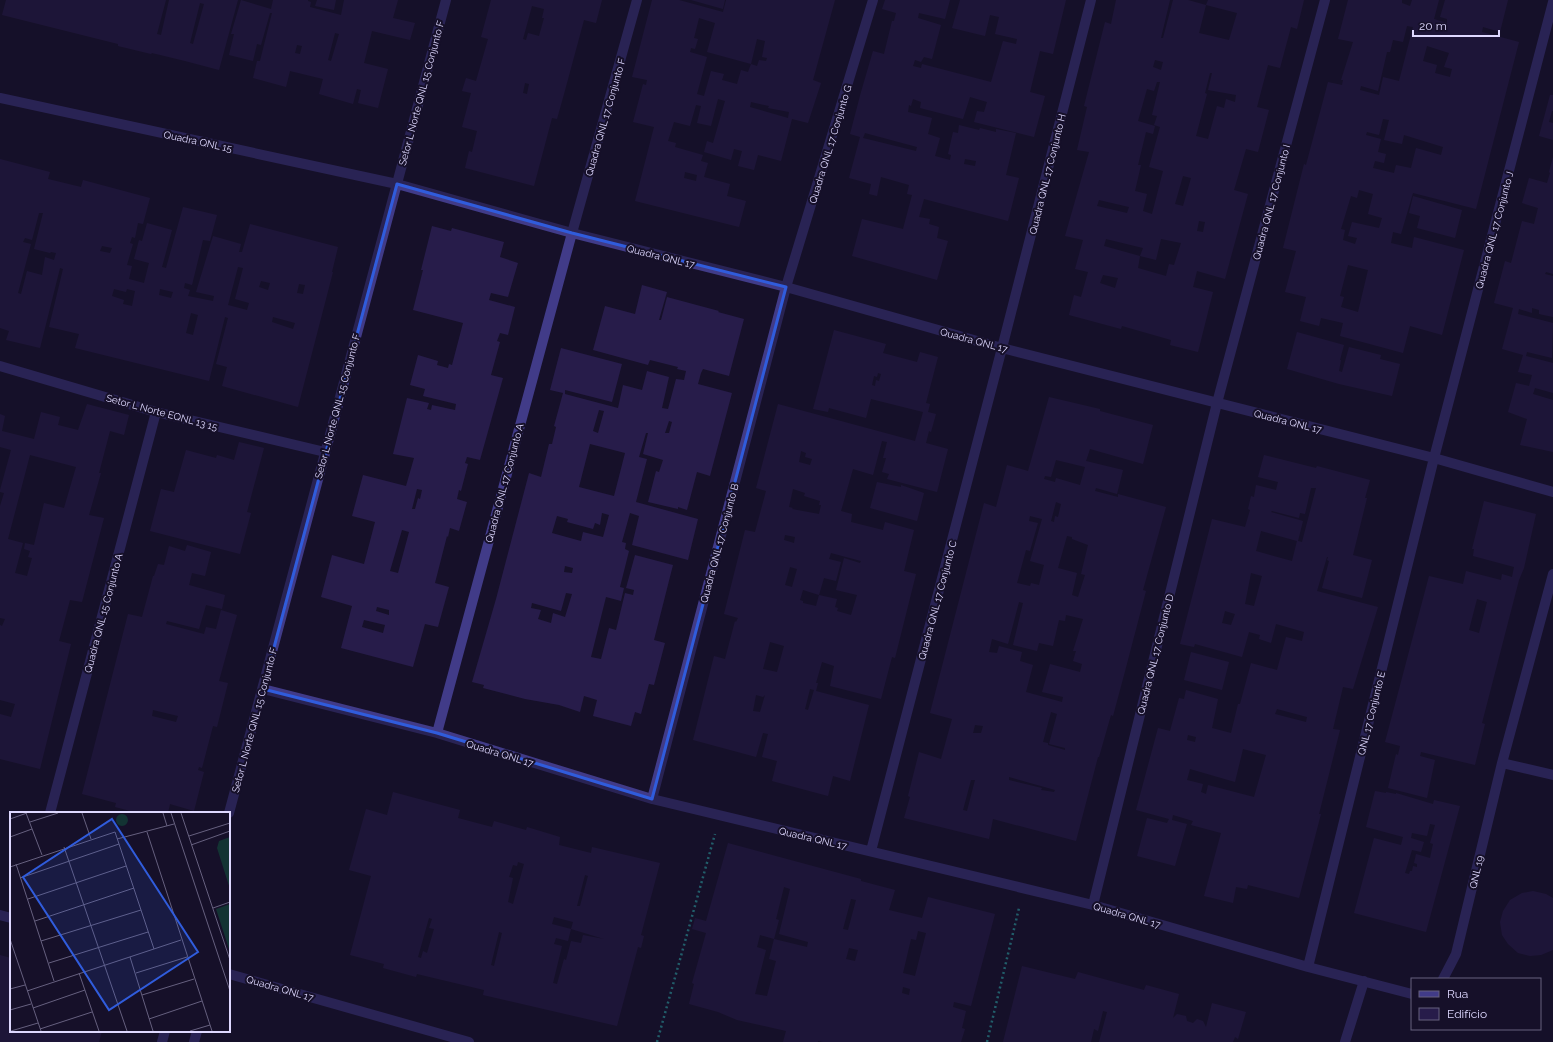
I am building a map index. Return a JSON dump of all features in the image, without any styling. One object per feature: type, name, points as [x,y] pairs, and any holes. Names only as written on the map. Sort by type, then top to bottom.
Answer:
[{"type":"street","name":"Setor L Norte QNL 15 Conjunto F","points":[[229,812],[446,0]]},
{"type":"street","name":"Quadra QNL 17 Conjunto F","points":[[572,233],[637,0]]},
{"type":"street","name":"Quadra QNL 17 Conjunto G","points":[[786,287],[873,0]]},
{"type":"street","name":"Quadra QNL 17 Conjunto H","points":[[1002,348],[1091,0]]},
{"type":"street","name":"Quadra QNL 17 Conjunto I","points":[[1217,403],[1326,0]]},
{"type":"street","name":"Quadra QNL 17 Conjunto J","points":[[1434,458],[1553,2]]},
{"type":"street","name":"Quadra QNL 15","points":[[0,98],[397,184]]},
{"type":"street","name":"Quadra QNL 17","points":[[397,184],[572,233],[786,287],[1002,348],[1434,458],[1553,492]]},
{"type":"street","name":"Quadra QNL 17 Conjunto A","points":[[437,733],[572,233]]},
{"type":"street","name":"Quadra QNL 17 Conjunto B","points":[[652,799],[786,287]]},
{"type":"street","name":"Quadra QNL 17 Conjunto C","points":[[871,851],[1002,348]]},
{"type":"street","name":"Setor L Norte EQNL 13 15","points":[[0,366],[156,412],[325,452]]},
{"type":"street","name":"Quadra QNL 17 Conjunto D","points":[[1093,905],[1217,403]]},
{"type":"street","name":"Quadra QNL 15 Conjunto A","points":[[50,812],[156,412]]},
{"type":"street","name":"QNL 17 Conjunto E","points":[[1308,967],[1434,458]]},
{"type":"street","name":"QNL 19","points":[[1444,978],[1456,954],[1502,763],[1553,574]]},
{"type":"street","name":"Quadra QNL 17","points":[[263,689],[437,733],[652,799],[1093,905],[1308,967],[1364,981]]},
{"type":"street","points":[[1502,763],[1553,775]]},
{"type":"street","points":[[0,915],[10,918]]},
{"type":"street","name":"Quadra QNL 17","points":[[230,974],[468,1042]]},
{"type":"street","points":[[1345,1042],[1364,981],[1411,994]]},
{"type":"street","points":[[162,1042],[165,1032]]},
{"type":"street","points":[[194,1042],[197,1032]]},
{"type":"path","points":[[657,1042],[720,816]]},
{"type":"path","points":[[987,1042],[1024,888]]},
{"type":"highlighted area","points":[[397,184],[572,233],[786,287],[652,799],[437,733],[263,689]]},
{"type":"building","points":[[6,0],[166,0],[157,34],[161,35],[169,0],[238,0],[219,70],[118,46],[118,44],[2,15]],"holes":[[[200,3],[204,4],[193,44],[190,43]]]},
{"type":"building","points":[[241,0],[271,9],[273,0],[308,0],[311,2],[310,7],[341,15],[344,0],[398,0],[393,18],[415,23],[410,40],[372,31],[364,63],[388,69],[378,108],[358,103],[361,90],[357,89],[353,104],[319,94],[323,79],[290,71],[286,87],[253,78],[257,61],[260,61],[272,13],[270,13],[261,45],[257,44],[253,61],[229,55],[234,34],[231,34]],"holes":[[[335,33],[339,34],[331,61],[328,60]],[[297,45],[302,46],[300,54],[295,53]]]},
{"type":"building","points":[[317,0],[336,0],[334,10],[315,6]]},
{"type":"building","points":[[491,0],[602,0],[596,23],[584,20],[557,119],[552,118],[534,186],[465,168],[469,151],[472,152],[477,131],[462,127],[471,93],[462,91],[466,78],[476,81],[488,39],[481,37]],"holes":[[[532,6],[544,9],[542,18],[544,18],[539,36],[528,33],[526,40],[523,39]],[[525,83],[529,84],[527,94],[523,93]]]},
{"type":"building","points":[[652,0],[679,0],[723,12],[726,0],[835,0],[813,80],[821,83],[808,123],[792,119],[781,161],[758,155],[754,170],[738,166],[742,151],[734,149],[731,160],[704,152],[707,141],[713,143],[725,101],[718,99],[711,126],[697,123],[701,106],[696,105],[690,126],[674,122],[668,141],[676,143],[675,147],[703,155],[701,161],[708,163],[704,177],[730,184],[727,196],[746,201],[739,227],[635,201],[654,127],[633,122],[643,84],[646,85],[647,80],[632,77]],"holes":[[[699,18],[715,23],[707,52],[751,64],[748,72],[741,70],[737,84],[722,80],[724,74],[711,71],[704,96],[697,94],[707,57],[690,52],[691,48],[695,49],[698,39],[694,38]],[[757,39],[765,41],[762,57],[767,58],[766,61],[759,60],[757,66],[751,64]],[[751,102],[769,106],[768,108],[789,112],[788,118],[750,107]],[[685,172],[697,175],[696,181],[684,178]]]},
{"type":"building","points":[[691,0],[725,0],[723,9]]},
{"type":"building","points":[[885,0],[950,0],[945,19],[919,13],[918,18],[941,25],[932,59],[924,57],[921,62],[915,60],[913,66],[921,68],[922,64],[991,82],[1003,41],[1016,44],[1017,39],[995,34],[999,17],[990,15],[985,36],[952,28],[960,0],[1066,0],[1053,54],[1040,51],[1030,92],[1045,96],[1034,137],[974,122],[977,111],[984,112],[987,102],[970,97],[963,119],[920,108],[921,102],[913,99],[911,106],[909,105],[908,112],[932,118],[928,134],[940,138],[935,156],[950,160],[951,155],[948,154],[953,132],[958,133],[959,125],[979,130],[980,128],[996,132],[996,129],[1016,133],[1006,175],[1019,178],[1008,221],[924,199],[919,217],[930,219],[929,224],[939,227],[937,238],[948,241],[937,280],[852,256],[862,219],[903,229],[912,195],[907,194],[909,185],[881,177],[877,196],[869,194],[871,184],[849,178],[860,137],[850,134],[861,92],[873,51],[884,54],[892,21],[894,21],[896,13],[882,9]],"holes":[[[865,133],[917,147],[916,151],[863,138]],[[965,159],[976,161],[975,166],[964,164]]]},
{"type":"building","points":[[1116,0],[1170,0],[1161,38],[1163,38],[1173,0],[1188,0],[1206,5],[1208,0],[1304,0],[1297,29],[1291,27],[1280,68],[1268,65],[1257,107],[1269,110],[1258,152],[1246,149],[1234,190],[1248,194],[1225,279],[1197,271],[1193,287],[1213,292],[1198,352],[1170,345],[1171,340],[1122,326],[1121,329],[1069,315],[1074,295],[1081,297],[1088,272],[1075,269],[1083,240],[1065,236],[1089,152],[1077,150],[1087,107],[1084,106],[1105,22],[1111,24]],"holes":[[[1206,5],[1237,13],[1229,40],[1199,33]],[[1155,60],[1163,62],[1161,70],[1153,67]],[[1210,73],[1212,73],[1208,90],[1236,95],[1235,102],[1226,99],[1224,108],[1217,106],[1208,139],[1196,136],[1207,94],[1205,93]],[[1157,82],[1160,82],[1152,115],[1157,116],[1154,125],[1160,127],[1149,167],[1163,171],[1152,214],[1143,211],[1147,194],[1135,191],[1141,165],[1138,165],[1146,132],[1153,134],[1155,126],[1138,121],[1147,89],[1154,91]],[[1183,176],[1191,178],[1183,206],[1175,204]],[[1099,200],[1129,207],[1127,213],[1097,206]],[[1199,221],[1205,222],[1203,232],[1197,231]],[[1106,239],[1143,248],[1140,256],[1104,246]],[[1161,239],[1181,243],[1174,265],[1169,264],[1166,276],[1138,268],[1140,256],[1156,260]],[[1103,275],[1118,278],[1115,288],[1100,283]]]},
{"type":"building","points":[[1348,0],[1402,0],[1402,3],[1410,6],[1412,0],[1439,0],[1434,19],[1447,23],[1447,19],[1440,17],[1445,0],[1508,0],[1500,32],[1483,27],[1482,32],[1519,42],[1476,209],[1413,193],[1401,234],[1393,232],[1391,243],[1412,248],[1414,237],[1464,250],[1442,335],[1410,326],[1403,353],[1340,336],[1343,323],[1321,318],[1319,326],[1300,321],[1306,297],[1285,292],[1296,251],[1283,248],[1304,164],[1306,165],[1328,82],[1342,85],[1343,80],[1341,80],[1353,42],[1338,39]],"holes":[[[1407,26],[1413,27],[1399,81],[1383,77],[1379,95],[1360,90],[1361,86],[1378,91],[1387,52],[1390,52],[1393,40],[1403,42]],[[1427,46],[1449,53],[1444,67],[1452,69],[1450,77],[1435,73],[1437,65],[1423,61]],[[1383,119],[1389,120],[1384,140],[1402,144],[1404,135],[1443,147],[1441,155],[1416,148],[1411,168],[1396,165],[1394,173],[1373,168],[1375,161],[1384,163],[1386,154],[1378,152],[1381,139],[1366,135],[1367,132],[1379,135]],[[1359,190],[1373,194],[1368,214],[1382,218],[1379,228],[1352,222],[1348,236],[1357,238],[1355,244],[1343,240],[1345,230],[1341,229],[1351,196],[1357,198]],[[1348,265],[1368,270],[1358,312],[1341,307],[1344,297],[1340,296]]]},
{"type":"building","points":[[1550,95],[1553,95],[1553,111],[1549,122],[1553,123],[1553,140],[1539,136]]},
{"type":"building","points":[[1553,157],[1553,274],[1546,272],[1545,274],[1553,276],[1553,317],[1539,314],[1539,310],[1532,308],[1532,313],[1519,309],[1518,314],[1553,323],[1552,358],[1527,352],[1526,356],[1553,363],[1553,393],[1535,388],[1533,394],[1553,400],[1553,452],[1520,445],[1527,419],[1508,412],[1516,383],[1529,386],[1532,375],[1518,372],[1523,355],[1502,349],[1513,308],[1494,303],[1505,261],[1511,263],[1522,221],[1534,224],[1538,208],[1522,203],[1529,178],[1547,183]]},
{"type":"building","points":[[0,159],[50,172],[48,179],[81,187],[83,180],[150,198],[143,224],[138,223],[135,238],[132,237],[130,243],[133,244],[127,265],[132,266],[129,279],[144,283],[149,263],[134,259],[139,240],[142,241],[147,223],[172,230],[162,267],[166,268],[183,207],[217,215],[210,241],[203,240],[192,285],[185,283],[184,288],[190,290],[188,296],[213,301],[214,296],[196,292],[213,236],[241,244],[239,252],[242,252],[250,224],[338,247],[333,272],[298,407],[222,386],[227,367],[216,364],[228,318],[225,317],[209,381],[75,348],[79,334],[49,327],[63,269],[60,268],[40,348],[6,340],[9,331],[0,328]],"holes":[[[39,213],[43,213],[34,249],[56,253],[54,260],[45,257],[42,275],[27,271],[21,294],[18,293],[31,244],[23,242],[25,238],[32,240]],[[102,246],[112,248],[110,253],[100,251]],[[238,267],[243,268],[235,299],[249,303],[247,310],[228,305]],[[261,281],[270,283],[268,290],[259,287]],[[299,284],[305,285],[303,294],[297,293]],[[114,289],[126,292],[127,289],[135,291],[132,306],[123,304],[124,300],[112,296]],[[160,289],[173,292],[171,298],[159,295]],[[191,313],[198,315],[193,335],[186,333]],[[273,317],[295,323],[293,329],[272,322]]]},
{"type":"building","points":[[1413,196],[1462,210],[1455,238],[1417,228],[1420,216],[1409,213]]},
{"type":"building","points":[[432,226],[451,231],[452,228],[504,242],[500,257],[518,263],[508,297],[491,293],[489,300],[515,307],[508,335],[500,333],[497,341],[500,342],[491,375],[503,378],[480,460],[467,457],[465,463],[468,464],[461,491],[459,490],[457,499],[467,502],[459,531],[450,528],[435,583],[449,587],[438,627],[425,624],[413,667],[341,648],[352,606],[321,597],[332,555],[364,564],[375,522],[352,516],[363,475],[406,486],[414,458],[393,454],[407,398],[429,403],[427,409],[431,410],[432,405],[455,410],[456,404],[423,396],[425,389],[410,385],[418,355],[438,361],[437,365],[448,368],[449,364],[452,365],[463,323],[413,310],[423,270],[421,270]],"holes":[[[417,489],[422,490],[420,499],[418,498],[415,509],[412,509]],[[402,530],[409,532],[398,573],[390,571]],[[377,607],[389,610],[389,615],[376,611]],[[364,620],[385,625],[383,633],[362,627]]]},
{"type":"building","points":[[642,285],[667,292],[659,320],[661,320],[667,297],[744,319],[729,376],[703,369],[701,373],[698,384],[732,393],[710,476],[697,472],[687,510],[648,502],[656,471],[659,472],[663,460],[643,454],[648,433],[646,433],[639,457],[647,459],[636,502],[698,519],[688,560],[632,545],[639,516],[630,513],[622,542],[626,543],[625,549],[629,551],[620,587],[624,588],[621,601],[606,597],[591,657],[601,659],[609,628],[616,630],[625,593],[633,595],[634,590],[626,588],[635,555],[673,565],[654,640],[665,643],[654,685],[649,684],[641,714],[635,712],[631,726],[593,716],[597,700],[584,696],[580,712],[559,705],[525,699],[483,688],[484,685],[472,682],[496,599],[529,473],[541,477],[549,444],[552,444],[556,427],[554,426],[563,393],[550,390],[561,348],[622,364],[612,402],[565,390],[565,394],[618,408],[623,385],[642,390],[647,371],[669,377],[662,408],[668,409],[676,379],[684,380],[686,371],[677,369],[678,367],[650,360],[648,365],[593,350],[605,306],[635,314]],"holes":[[[599,410],[604,411],[598,433],[593,431]],[[669,421],[672,422],[669,433],[665,433]],[[590,444],[625,453],[614,496],[579,487]],[[602,513],[609,515],[603,537],[583,532],[581,541],[552,533],[557,516],[568,519],[567,522],[593,529],[595,523],[600,525]],[[565,566],[573,568],[572,573],[564,572]],[[566,593],[572,594],[565,617],[553,613],[551,623],[538,619],[541,610],[531,608],[532,603],[561,611]]]},
{"type":"building","points":[[834,330],[886,344],[883,353],[917,362],[920,352],[938,357],[926,403],[930,404],[928,412],[936,414],[926,443],[948,449],[937,492],[887,479],[889,474],[882,472],[886,458],[883,458],[887,442],[882,441],[873,475],[853,469],[841,511],[852,514],[851,522],[883,530],[885,522],[914,530],[904,571],[916,574],[895,658],[892,657],[881,699],[830,686],[834,666],[822,662],[816,683],[818,683],[816,691],[869,705],[850,781],[833,776],[828,796],[772,781],[777,761],[762,757],[768,734],[763,733],[756,757],[693,740],[714,656],[725,659],[735,621],[736,622],[738,618],[724,614],[745,530],[755,532],[766,491],[756,488],[778,404],[915,441],[923,412],[871,399],[866,418],[829,408],[828,412],[813,409]],"holes":[[[878,373],[881,374],[879,381],[876,380],[875,386],[872,385],[874,376],[877,377]],[[801,451],[806,453],[805,457],[812,459],[810,465],[799,462]],[[793,489],[805,493],[804,496],[820,501],[819,505],[821,505],[819,514],[792,509],[793,508],[789,507]],[[785,535],[795,537],[794,543],[784,540]],[[831,553],[861,561],[860,563],[844,558],[836,590],[857,595],[851,615],[837,611],[838,608],[835,607],[837,599],[819,595],[824,578],[836,581],[841,562],[829,559]],[[790,567],[797,569],[792,587],[785,585]],[[803,590],[819,595],[816,606],[803,603],[803,601],[800,600]],[[770,642],[784,646],[777,672],[763,669]],[[810,689],[814,690],[808,710],[805,709]],[[756,695],[763,697],[765,695],[760,712],[753,711]]]},
{"type":"building","points":[[1297,332],[1344,345],[1339,371],[1342,372],[1349,347],[1381,355],[1380,359],[1400,364],[1392,396],[1339,384],[1287,369]]},
{"type":"building","points":[[1049,397],[1100,409],[1100,411],[1153,425],[1143,464],[1090,449],[1086,461],[1123,470],[1117,494],[1096,488],[1095,491],[1118,497],[1118,494],[1166,507],[1143,590],[1146,591],[1113,716],[1111,715],[1098,757],[1076,841],[993,819],[989,839],[904,818],[919,752],[941,759],[952,719],[930,713],[984,503],[996,507],[1007,465],[1028,471]],"holes":[[[1056,460],[1085,467],[1080,485],[1056,478],[1055,482],[1044,479],[1045,476],[1051,477]],[[1056,502],[1061,504],[1058,517],[1055,516],[1054,522],[1051,521]],[[1030,516],[1042,519],[1030,561],[1044,565],[1039,585],[1031,583],[1030,586],[1017,583],[1026,550],[1030,551],[1038,523],[1029,521]],[[1067,536],[1088,545],[1081,574],[1085,575],[1078,597],[1072,595],[1077,573],[1058,568]],[[1019,602],[1023,603],[1013,645],[1037,651],[1039,643],[1053,646],[1059,620],[1065,621],[1066,615],[1083,619],[1073,651],[1076,651],[1073,661],[1082,664],[1080,672],[1050,664],[1042,692],[1063,697],[1062,702],[1026,692],[1033,665],[1020,661],[1022,652],[999,646],[997,653],[989,652],[992,639],[1008,644]],[[1051,712],[1057,714],[1049,744],[1065,748],[1065,750],[1048,745],[1048,743],[1043,742]],[[975,725],[983,726],[981,733],[973,733]],[[1009,777],[1055,790],[1054,792],[1041,790],[1042,788],[1009,780]],[[971,780],[975,780],[967,811],[963,810]]]},
{"type":"building","points":[[87,404],[129,415],[124,435],[110,431],[99,473],[101,473],[89,515],[104,518],[82,602],[70,600],[59,641],[71,644],[40,769],[0,759],[0,714],[11,717],[15,704],[0,700],[0,625],[2,626],[5,619],[0,618],[0,506],[4,493],[0,492],[0,490],[11,450],[0,447],[0,414],[5,416],[2,431],[34,439],[41,412],[60,417],[58,425],[78,430]],"holes":[[[30,455],[76,467],[64,508],[44,503],[34,545],[25,543],[24,549],[30,551],[28,557],[32,558],[27,576],[15,573],[23,543],[8,539]]]},
{"type":"building","points":[[239,442],[264,448],[247,512],[251,513],[240,554],[150,531],[161,489],[174,492],[186,450],[216,458],[217,455],[234,460]]},
{"type":"building","points":[[1264,455],[1316,468],[1317,466],[1370,480],[1353,555],[1372,560],[1362,598],[1322,588],[1329,561],[1327,560],[1328,557],[1327,557],[1317,591],[1378,607],[1353,689],[1343,687],[1333,729],[1340,730],[1319,814],[1321,814],[1299,898],[1248,885],[1247,889],[1236,887],[1233,903],[1204,896],[1221,833],[1191,825],[1193,821],[1173,815],[1172,820],[1187,824],[1175,866],[1137,856],[1147,818],[1167,823],[1169,819],[1136,810],[1158,728],[1170,731],[1179,698],[1184,699],[1186,690],[1218,699],[1212,728],[1231,733],[1238,704],[1240,704],[1251,663],[1277,670],[1286,637],[1302,641],[1304,632],[1276,624],[1271,643],[1259,639],[1260,635],[1249,632],[1242,657],[1195,644],[1194,647],[1180,644],[1212,519],[1245,527],[1250,510],[1248,509],[1251,496],[1254,497],[1256,485],[1276,490],[1278,482],[1258,477]],"holes":[[[1311,488],[1316,488],[1302,542],[1298,541],[1303,521],[1271,512],[1299,518],[1300,513],[1305,514]],[[1261,531],[1297,541],[1292,561],[1256,551]],[[1251,573],[1262,576],[1254,606],[1245,604]],[[1225,611],[1235,614],[1231,625],[1222,623]],[[1277,709],[1307,717],[1306,722],[1275,714]],[[1188,735],[1196,737],[1195,742],[1187,740]],[[1243,749],[1266,755],[1254,797],[1208,785],[1206,794],[1201,792],[1203,784],[1187,780],[1190,769],[1235,782]]]},
{"type":"building","points":[[877,482],[901,487],[901,485],[924,493],[917,521],[870,508]]},
{"type":"building","points":[[1484,501],[1536,514],[1524,568],[1519,580],[1482,723],[1485,724],[1475,765],[1421,752],[1420,756],[1435,760],[1427,798],[1388,788],[1396,754],[1398,755],[1400,746],[1385,742],[1429,576],[1463,584],[1466,571],[1501,580],[1502,574],[1512,577],[1514,567],[1473,556],[1474,549],[1472,549]],"holes":[[[1477,599],[1487,602],[1479,633],[1469,630]]]},
{"type":"building","points":[[187,545],[211,552],[205,576],[192,573],[189,585],[225,595],[222,609],[206,605],[199,629],[167,621],[166,624],[204,634],[206,627],[216,629],[221,610],[237,615],[219,681],[228,683],[217,727],[213,726],[202,768],[199,767],[198,770],[204,772],[194,811],[170,804],[168,812],[134,812],[115,807],[116,803],[82,794],[128,614],[142,617],[153,576],[158,564],[164,565],[169,546],[185,551]],"holes":[[[153,710],[178,716],[176,722],[152,716]]]},
{"type":"building","points":[[1191,652],[1229,662],[1222,690],[1184,680]]},
{"type":"building","points":[[1375,791],[1396,793],[1433,804],[1434,800],[1460,806],[1426,932],[1354,913],[1374,838],[1401,845],[1403,837],[1366,827]],"holes":[[[1430,824],[1435,825],[1430,843],[1433,844],[1430,858],[1416,854],[1414,863],[1417,864],[1417,867],[1413,866],[1412,871],[1410,871],[1409,874],[1405,873],[1412,850],[1421,852],[1424,842],[1411,838],[1412,833],[1427,836]]]},
{"type":"building","points":[[393,792],[460,810],[458,818],[492,827],[494,821],[526,830],[527,827],[560,837],[559,845],[591,853],[592,847],[660,863],[641,935],[644,936],[641,948],[638,947],[617,1026],[483,995],[484,990],[417,974],[416,977],[383,968],[384,964],[350,955],[371,876],[349,870],[366,809],[387,815]],"holes":[[[518,862],[524,864],[513,904],[508,902],[513,878],[509,877],[513,865],[517,866]],[[585,875],[588,876],[580,906],[577,906]],[[554,917],[573,922],[571,929],[552,924]],[[429,918],[432,919],[429,928],[434,929],[427,953],[423,951],[421,958],[418,957]],[[571,929],[604,939],[583,935],[581,943],[571,941],[557,984],[553,983],[562,946],[554,944],[556,938],[568,941]],[[499,932],[502,933],[494,966],[491,965]]]},
{"type":"building","points":[[728,843],[861,879],[861,881],[895,890],[889,910],[922,918],[928,897],[995,914],[971,1006],[954,1002],[953,1007],[966,1011],[962,1028],[965,1029],[961,1042],[783,1042],[786,1031],[737,1020],[718,1012],[689,1004],[694,984],[692,983],[706,933],[692,929],[695,918],[706,921]],"holes":[[[784,887],[790,889],[779,934],[808,942],[807,947],[774,939],[779,920],[776,919]],[[851,899],[856,900],[848,930],[843,929]],[[918,931],[926,933],[915,976],[903,973],[911,939],[916,940]],[[760,935],[774,939],[769,959],[776,961],[767,996],[755,994],[766,950],[757,947]],[[849,948],[858,950],[855,961],[846,959]],[[903,987],[910,989],[909,995],[902,993]]]},
{"type":"building","points":[[1533,891],[1546,894],[1553,898],[1553,950],[1541,955],[1530,956],[1518,953],[1508,944],[1502,935],[1500,922],[1503,911],[1510,900],[1522,893]]},
{"type":"building","points":[[0,955],[10,958],[10,1032],[102,1032],[99,1042],[0,1042]]},
{"type":"building","points":[[1022,966],[1075,979],[1078,972],[1144,990],[1146,985],[1179,994],[1173,1018],[1177,1014],[1186,1016],[1187,1021],[1193,1023],[1197,1019],[1203,1021],[1206,1027],[1212,1003],[1246,1012],[1238,1039],[1235,1037],[1233,1042],[1099,1042],[1107,1012],[1103,1011],[1098,1031],[1094,1029],[1091,1042],[1003,1042]]}]
